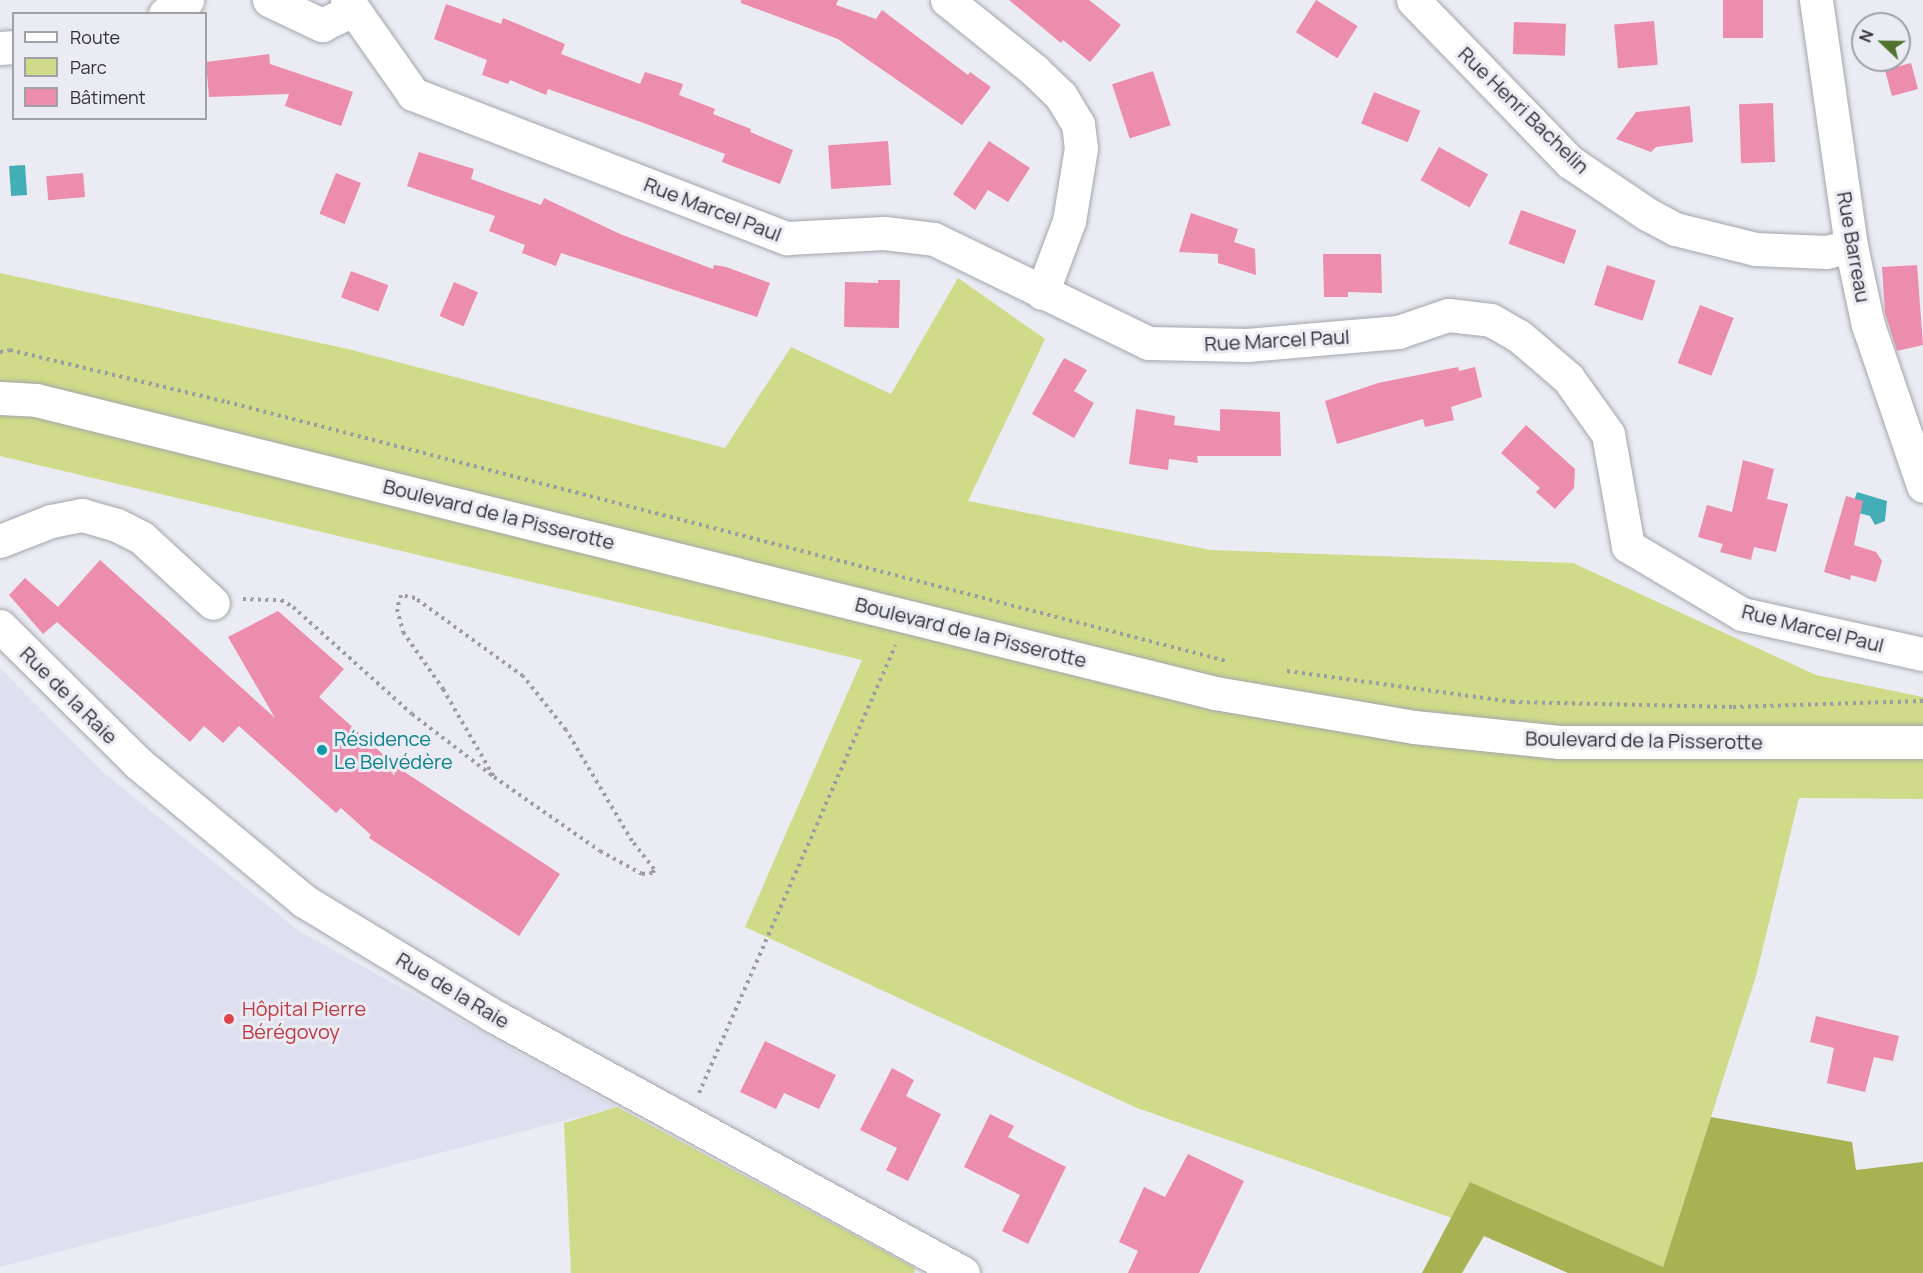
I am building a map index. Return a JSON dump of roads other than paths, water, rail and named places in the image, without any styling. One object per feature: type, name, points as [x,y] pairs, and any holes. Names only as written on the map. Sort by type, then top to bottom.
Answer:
[{"type":"street","points":[[168,12],[187,0]]},
{"type":"street","points":[[268,0],[322,25],[349,5]]},
{"type":"street","points":[[947,0],[1041,77],[1067,103],[1078,124],[1081,148],[1069,221],[1042,293]]},
{"type":"street","name":"Rue Henri Bachelin","points":[[1413,0],[1570,162],[1647,214],[1675,229],[1755,249],[1826,252],[1851,246]]},
{"type":"street","name":"Rue Barreau","points":[[1816,0],[1851,246],[1868,325],[1923,486]]},
{"type":"street","name":"Rue Marcel Paul","points":[[349,5],[413,94],[787,238],[884,233],[934,239],[1148,343],[1247,345],[1398,332],[1448,315],[1491,320],[1519,336],[1568,378],[1608,434],[1628,546],[1742,614],[1923,654]]},
{"type":"street","name":"Boulevard de la Pisserotte","points":[[0,382],[36,400]]},
{"type":"street","name":"Boulevard de la Pisserotte","points":[[0,398],[36,400],[1215,693],[1414,727],[1559,742],[1923,742]]},
{"type":"street","points":[[0,541],[51,521],[82,515],[117,525],[142,538],[213,603]]},
{"type":"street","name":"Rue de la Raie","points":[[0,626],[138,763],[304,901],[492,1015],[963,1273]]},
{"type":"water","points":[[25,165],[27,195],[11,196],[9,166]]},
{"type":"water","points":[[1857,492],[1887,501],[1885,521],[1875,525],[1870,516],[1855,512],[1852,507]]},
{"type":"place","name":"Résidence Le Belvédère","points":[[322,750]]},
{"type":"place","name":"Hôpital Pierre Bérégovoy","points":[[229,1019]]}]
